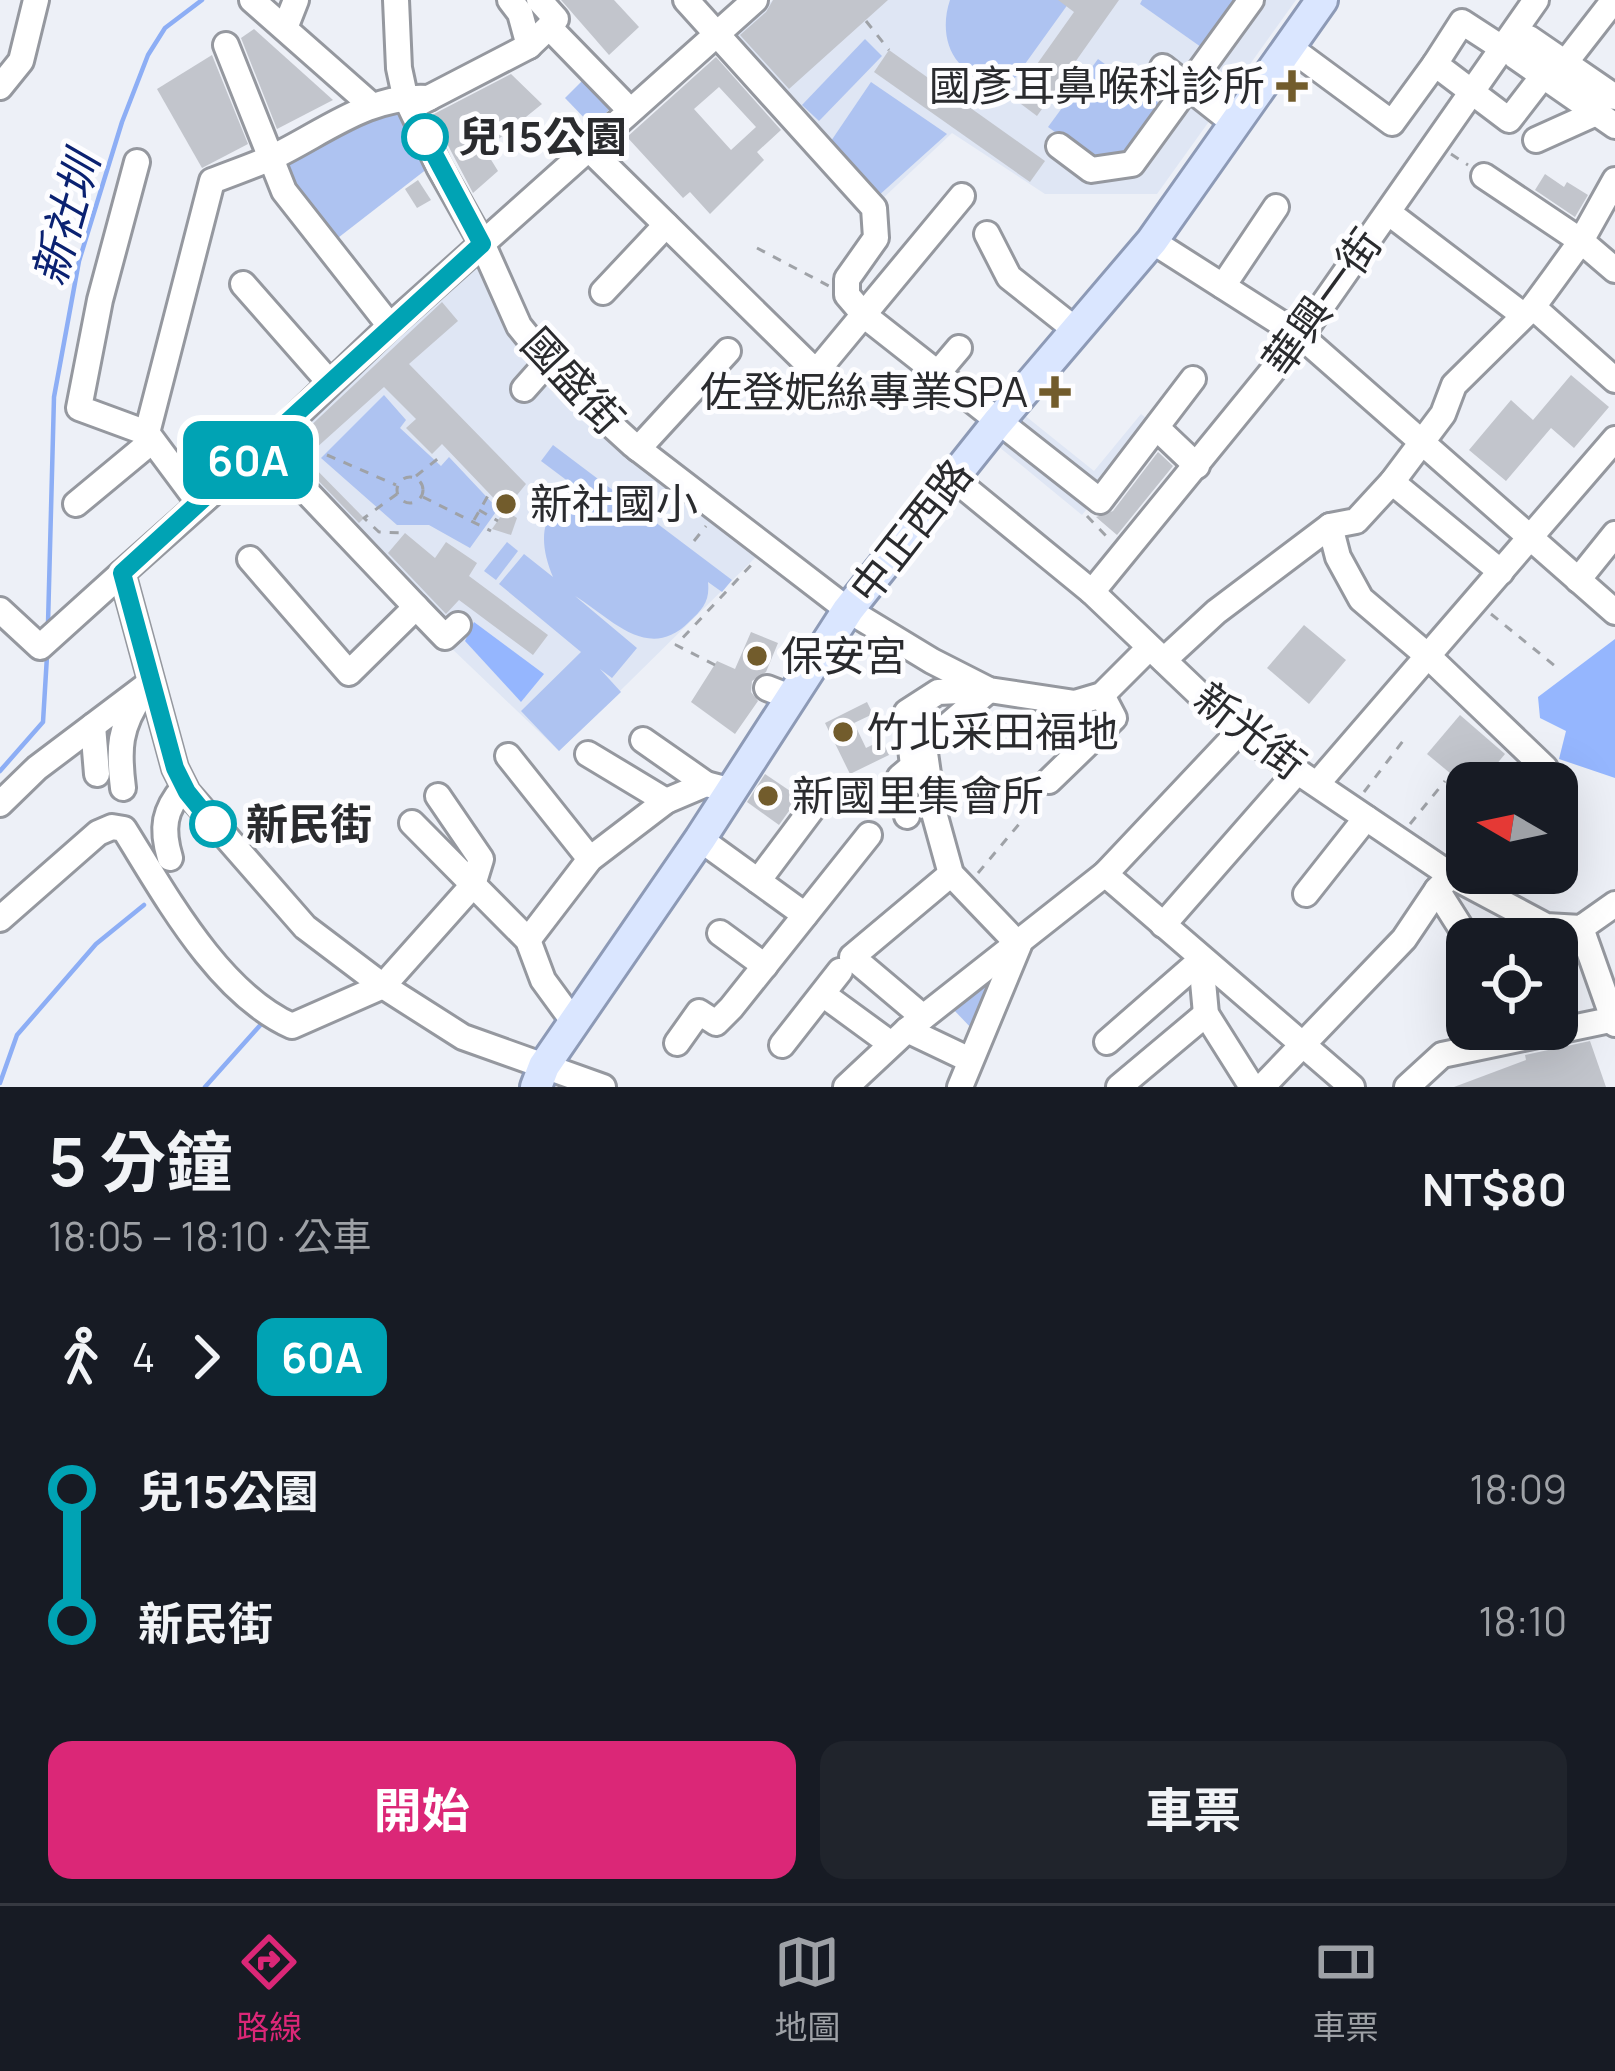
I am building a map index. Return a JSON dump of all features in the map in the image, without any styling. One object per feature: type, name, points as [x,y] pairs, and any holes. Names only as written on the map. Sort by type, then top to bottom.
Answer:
[{"type":"main road","name":"中正西路","points":[[540,1076],[700,839],[718,787],[779,692],[1152,241],[1322,0]]},
{"type":"street","points":[[0,87],[21,62],[36,0]]},
{"type":"street","points":[[252,0],[370,104]]},
{"type":"street","points":[[285,28],[296,0]]},
{"type":"street","name":"國盛街","points":[[396,0],[399,68],[439,167],[482,244],[519,326],[566,383],[638,449],[848,610],[989,690]]},
{"type":"street","points":[[510,0],[520,13],[529,46]]},
{"type":"street","points":[[76,504],[149,437],[212,181],[273,157],[370,104],[415,100],[529,46],[556,19],[539,0]]},
{"type":"street","points":[[686,0],[874,208],[876,238],[847,279],[847,295],[865,316],[1100,501],[1193,379]]},
{"type":"street","points":[[0,610],[40,647],[755,0]]},
{"type":"street","points":[[1059,146],[1091,170],[1132,164],[1251,0]]},
{"type":"street","points":[[1435,64],[1509,120],[1614,0]]},
{"type":"street","name":"華興一街","points":[[1092,592],[1301,336],[1533,1]]},
{"type":"street","points":[[1289,47],[1391,123],[1462,22],[1502,48]]},
{"type":"street","points":[[549,27],[621,101]]},
{"type":"street","points":[[226,45],[284,191],[390,326]]},
{"type":"street","points":[[1163,67],[1235,124]]},
{"type":"street","points":[[1554,69],[1609,113]]},
{"type":"street","points":[[1536,140],[1609,113]]},
{"type":"street","points":[[590,150],[816,372],[962,196]]},
{"type":"street","points":[[137,162],[100,299],[79,408],[149,437],[199,503]]},
{"type":"street","points":[[1484,176],[1615,270]]},
{"type":"street","points":[[907,816],[900,777],[913,766],[908,712],[938,692],[989,690],[1075,703],[1102,695],[1330,526],[1356,521],[1443,415],[1454,386],[1528,311],[1581,242],[1615,180]]},
{"type":"street","points":[[1223,286],[1276,207]]},
{"type":"street","points":[[1388,213],[1528,311],[1615,380]]},
{"type":"street","points":[[603,292],[666,225]]},
{"type":"street","points":[[987,234],[1009,277],[1078,331]]},
{"type":"street","points":[[1152,241],[1301,336],[1615,612]]},
{"type":"street","points":[[243,284],[330,383]]},
{"type":"street","points":[[937,374],[959,348]]},
{"type":"street","points":[[638,449],[728,351]]},
{"type":"street","points":[[524,389],[548,362]]},
{"type":"street","points":[[1157,428],[1197,466]]},
{"type":"street","points":[[1163,925],[1429,657],[1615,440]]},
{"type":"street","points":[[264,447],[445,637],[458,625]]},
{"type":"street","name":"新光街","points":[[953,478],[1092,592],[1239,732],[1446,871]]},
{"type":"street","points":[[1392,482],[1501,572]]},
{"type":"street","points":[[1330,526],[1338,557],[1361,599],[1539,762]]},
{"type":"street","points":[[1578,580],[1615,534]]},
{"type":"street","points":[[250,559],[349,673],[416,608]]},
{"type":"street","points":[[122,573],[184,787],[305,927],[383,986],[463,1037],[540,1076],[604,1087]]},
{"type":"street","points":[[0,804],[37,768],[151,682]]},
{"type":"street","points":[[122,788],[118,747],[130,711],[151,682]]},
{"type":"street","points":[[989,690],[925,746],[933,809],[958,881],[1019,945]]},
{"type":"street","points":[[1049,781],[1114,718],[1102,695]]},
{"type":"street","points":[[93,726],[97,774]]},
{"type":"street","points":[[846,1087],[907,1030],[1105,874],[1239,732]]},
{"type":"street","points":[[643,740],[718,787]]},
{"type":"street","points":[[588,754],[666,802]]},
{"type":"street","points":[[508,757],[590,859]]},
{"type":"street","points":[[170,858],[163,835],[168,806],[184,787]]},
{"type":"street","points":[[528,940],[590,859],[666,802],[718,787]]},
{"type":"street","points":[[0,919],[98,832],[112,826],[124,829],[183,921],[264,1014],[292,1026],[383,986],[473,885],[481,860],[438,796]]},
{"type":"street","points":[[758,881],[815,805]]},
{"type":"street","points":[[1306,894],[1359,813]]},
{"type":"street","points":[[412,823],[528,940],[543,980],[573,1021]]},
{"type":"street","points":[[677,1043],[699,1012],[716,1023],[731,1008],[869,835]]},
{"type":"street","points":[[700,839],[805,915]]},
{"type":"street","points":[[1105,874],[1352,1087]]},
{"type":"street","points":[[782,1046],[846,964],[958,881]]},
{"type":"street","points":[[1262,1087],[1404,939],[1446,883]]},
{"type":"street","name":"新光街","points":[[1487,894],[1546,926],[1581,928]]},
{"type":"street","points":[[1578,930],[1614,907]]},
{"type":"street","points":[[1408,1087],[1442,1055],[1614,1021],[1581,928]]},
{"type":"street","points":[[720,933],[765,966]]},
{"type":"street","points":[[960,1087],[1019,945]]},
{"type":"street","points":[[1201,960],[1206,1014],[1252,1087]]},
{"type":"street","points":[[1107,1042],[1201,960]]},
{"type":"street","points":[[846,964],[907,1030]]},
{"type":"street","points":[[824,995],[970,1060]]},
{"type":"street","points":[[1119,1087],[1206,1014]]},
{"type":"path","points":[[866,20],[889,50]]},
{"type":"path","points":[[1436,144],[1484,176]]},
{"type":"path","points":[[757,248],[847,295]]},
{"type":"path","points":[[327,455],[397,486]]},
{"type":"path","points":[[440,457],[415,477],[406,477],[397,486],[397,494],[406,502],[421,496],[491,531]]},
{"type":"path","points":[[415,477],[421,483],[421,496]]},
{"type":"path","points":[[397,494],[364,518],[379,532],[404,533]]},
{"type":"path","points":[[473,522],[489,494]]},
{"type":"path","points":[[1100,501],[1086,518],[1125,553]]},
{"type":"path","points":[[479,510],[498,521]]},
{"type":"path","points":[[694,541],[710,521]]},
{"type":"path","points":[[1104,535],[1109,529]]},
{"type":"path","points":[[715,665],[676,645],[762,553]]},
{"type":"path","points":[[1476,601],[1560,670]]},
{"type":"path","points":[[1359,813],[1402,741]]},
{"type":"path","points":[[1397,839],[1445,781]]},
{"type":"path","points":[[958,881],[1021,823]]},
{"type":"shaded area","points":[[773,0],[1296,0],[1157,194],[1045,194],[952,133],[878,203],[727,41]]},
{"type":"shaded area","points":[[950,0],[1071,0],[1002,96],[992,88],[999,78],[971,72],[953,54],[946,28]]},
{"type":"shaded area","points":[[1142,0],[1234,0],[1201,47],[1140,4]]},
{"type":"shaded area","points":[[865,39],[882,56],[819,121],[802,105]]},
{"type":"shaded area","points":[[1098,59],[1167,109],[1136,150],[1094,160],[1048,127]]},
{"type":"shaded area","points":[[583,80],[610,109],[592,126],[565,98]]},
{"type":"shaded area","points":[[871,82],[947,134],[877,197],[829,144]]},
{"type":"shaded area","points":[[404,104],[432,165],[334,241],[280,160]]},
{"type":"shaded area","name":"新社國小","points":[[479,256],[512,334],[555,389],[622,450],[758,555],[559,751],[424,622],[268,450]]},
{"type":"shaded area","points":[[384,395],[406,420],[400,428],[441,466],[449,457],[498,509],[470,548],[429,525],[397,525],[321,458]]},
{"type":"shaded area","points":[[1018,410],[1094,471],[1141,414],[1155,425],[1082,515],[993,442]]},
{"type":"shaded area","points":[[553,445],[732,580],[722,592],[708,582],[707,600],[698,613],[674,634],[659,638],[630,633],[575,596],[637,648],[612,678],[600,669],[621,692],[559,751],[521,711],[581,652],[499,584],[524,554],[553,577],[545,550],[546,525],[557,505],[581,491],[541,461]]},
{"type":"shaded area","points":[[507,542],[518,551],[496,580],[484,571]]},
{"type":"shaded area","points":[[474,622],[544,674],[521,702],[465,641]]},
{"type":"shaded area","points":[[1615,639],[1615,778],[1559,759],[1566,731],[1540,718],[1538,697]]},
{"type":"shaded area","points":[[1004,968],[976,1033],[951,1007]]},
{"type":"building","points":[[561,0],[614,0],[639,27],[609,55]]},
{"type":"building","points":[[773,0],[888,0],[789,89],[740,35]]},
{"type":"building","points":[[1058,0],[1119,0],[1037,116],[1013,98],[1074,12]]},
{"type":"building","points":[[254,29],[333,100],[277,129],[241,38]]},
{"type":"building","points":[[889,50],[1045,161],[1030,182],[874,72]]},
{"type":"building","points":[[212,55],[248,144],[202,168],[157,89]]},
{"type":"building","points":[[716,57],[781,130],[757,152],[764,160],[710,214],[690,192],[683,198],[627,137]],"holes":[[[719,87],[756,127],[731,150],[694,109]]]},
{"type":"building","points":[[511,74],[542,104],[485,150],[498,171],[473,193],[432,115]]},
{"type":"building","points":[[1545,174],[1588,195],[1575,217],[1535,190]]},
{"type":"building","points":[[418,180],[431,200],[417,208],[405,189]]},
{"type":"building","points":[[442,302],[458,321],[409,364],[526,484],[505,510],[442,444],[432,454],[406,428],[416,419],[384,387],[305,458],[364,518],[359,523],[287,448]]},
{"type":"building","points":[[1571,375],[1609,407],[1574,448],[1551,428],[1506,481],[1469,450],[1511,400],[1533,420]]},
{"type":"building","points":[[1158,452],[1173,466],[1117,535],[1096,517],[1113,511]]},
{"type":"building","points":[[505,510],[517,518],[511,535],[492,529]]},
{"type":"building","points":[[405,533],[435,558],[446,542],[477,563],[469,576],[548,635],[533,655],[459,600],[446,614],[388,553]]},
{"type":"building","points":[[1304,625],[1346,660],[1309,704],[1267,668]]},
{"type":"building","points":[[751,632],[778,643],[766,672],[752,681],[751,692],[758,701],[735,734],[691,702],[717,661],[735,669]]},
{"type":"building","name":"竹北采田福地","points":[[867,702],[873,714],[854,723],[866,748],[882,740],[889,755],[850,774],[825,723]]},
{"type":"building","points":[[1460,715],[1505,754],[1498,762],[1446,762],[1446,770],[1427,754]]},
{"type":"building","name":"新國里集會所","points":[[765,774],[799,797],[779,825],[747,802]]},
{"type":"building","points":[[1590,1041],[1606,1087],[1454,1087],[1526,1060],[1525,1055],[1578,1050],[1578,1044]]},
{"type":"waterway","name":"新社圳","points":[[48,624],[54,397],[79,261],[148,55],[165,28],[202,0]]},
{"type":"waterway","name":"新社圳","points":[[0,771],[43,722],[47,656]]},
{"type":"waterway","points":[[0,1083],[17,1035],[96,944],[144,905]]},
{"type":"waterway","points":[[205,1087],[264,1021]]},
{"type":"bus line","name":"60A","points":[[213,824],[175,768],[122,573],[482,244],[425,137]]},
{"type":"place","name":"國彥耳鼻喉科診所","points":[[1292,86]]},
{"type":"place","name":"兒15公園","points":[[425,137]]},
{"type":"place","name":"佐登妮絲專業SPA","points":[[1055,392]]},
{"type":"place","name":"新社國小","points":[[506,504]]},
{"type":"place","name":"保安宮","points":[[757,656]]},
{"type":"place","name":"竹北采田福地","points":[[843,732]]},
{"type":"place","name":"新國里集會所","points":[[768,796]]},
{"type":"place","name":"新民街","points":[[213,824]]}]
